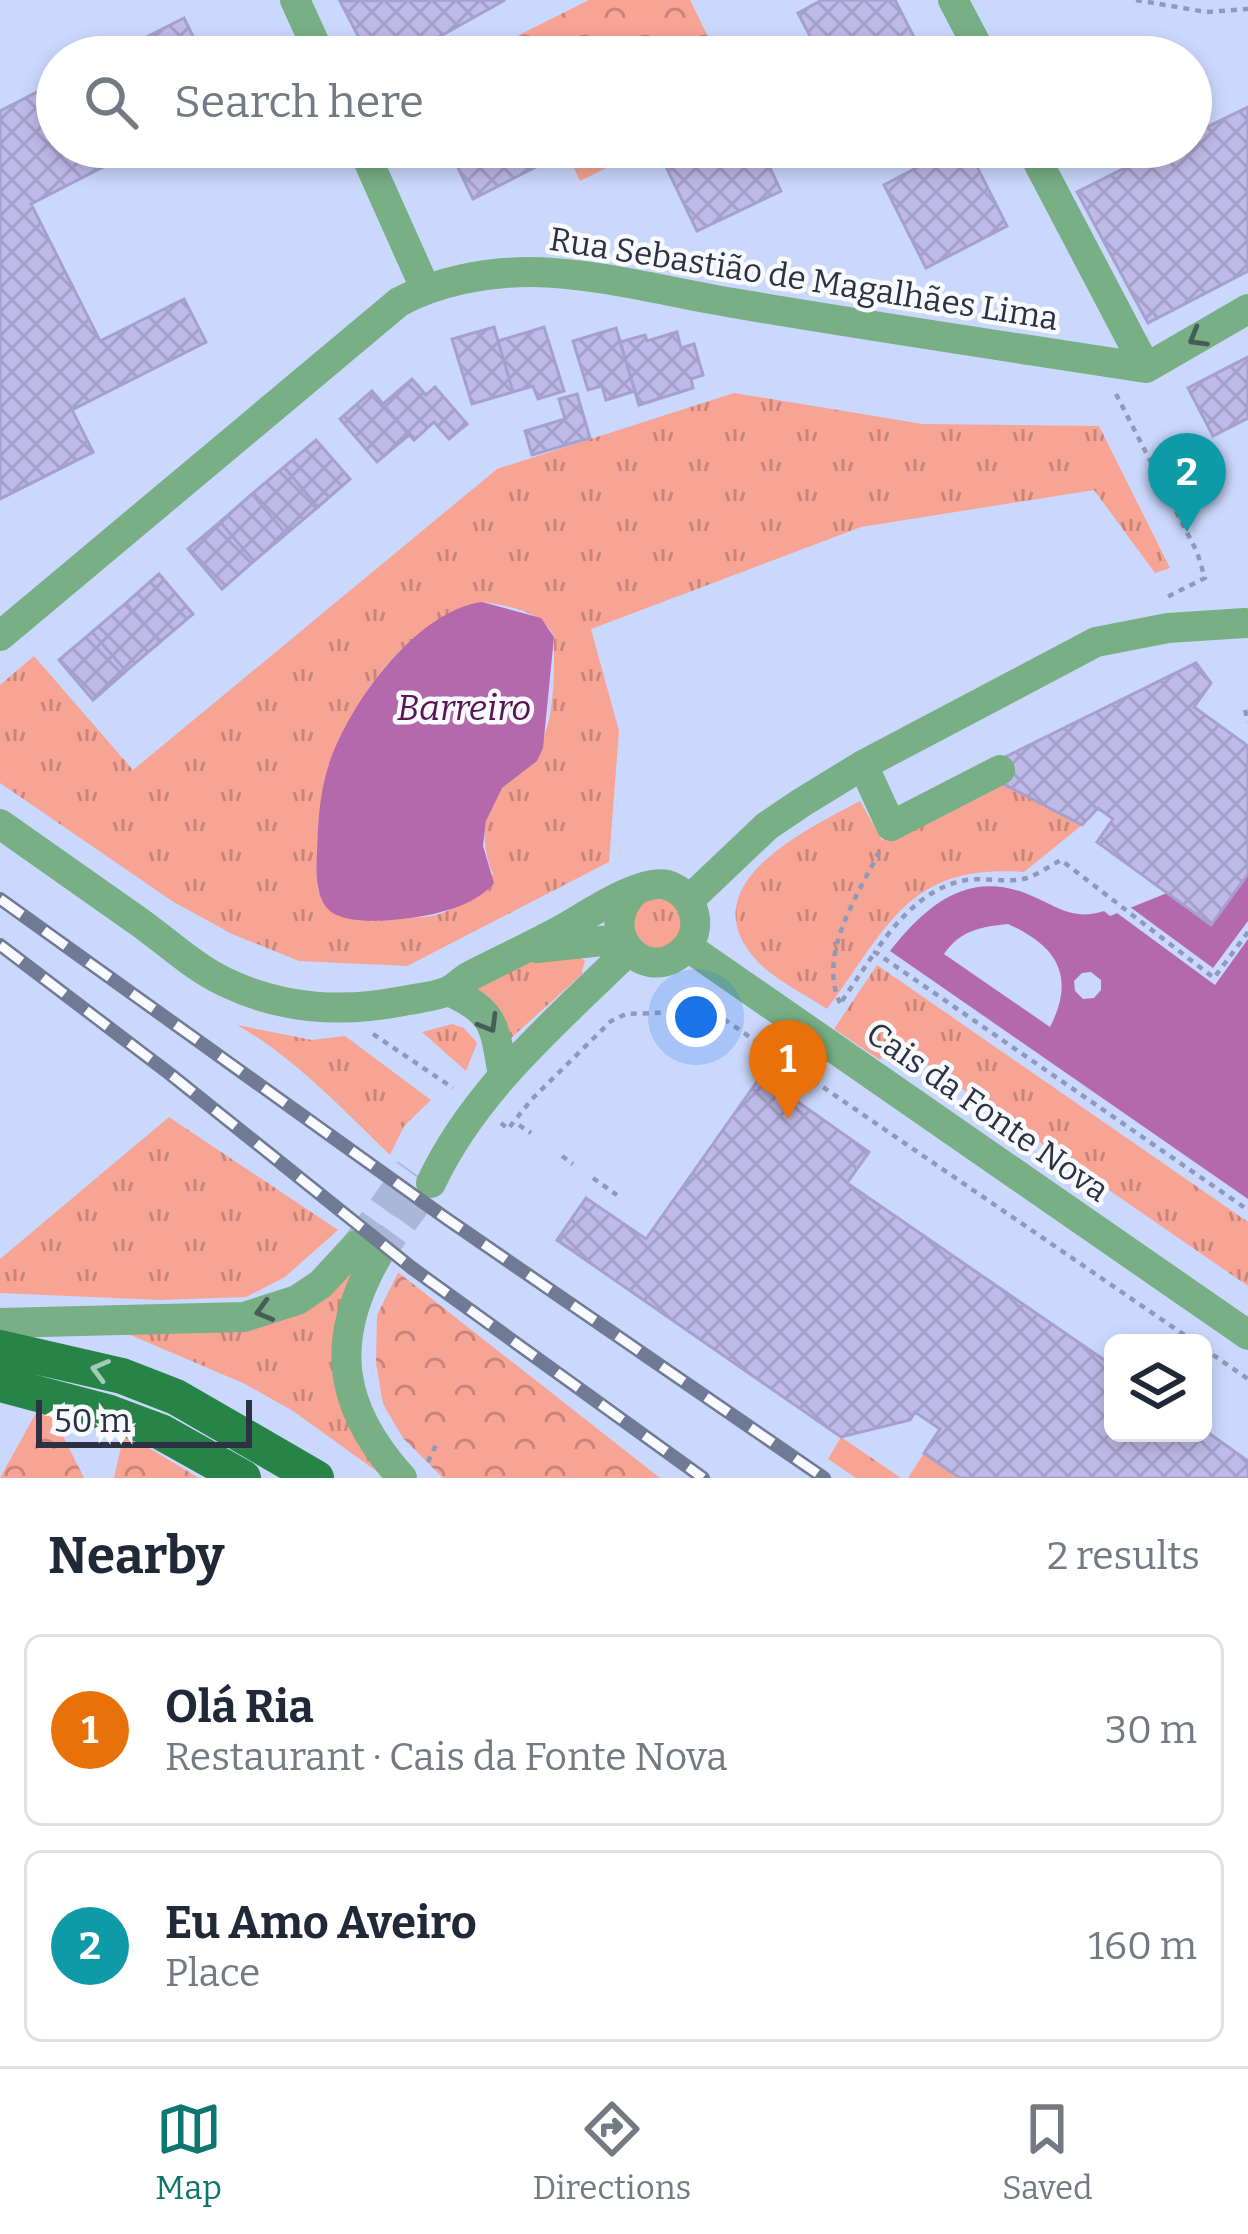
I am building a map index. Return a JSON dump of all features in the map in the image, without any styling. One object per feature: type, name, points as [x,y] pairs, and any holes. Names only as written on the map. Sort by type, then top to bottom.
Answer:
[{"type":"main road","points":[[0,1348],[122,1376],[176,1397],[316,1478]]},
{"type":"main road","points":[[0,1384],[74,1402],[161,1432],[243,1478]]},
{"type":"street","points":[[295,0],[312,36]]},
{"type":"street","points":[[953,0],[972,36]]},
{"type":"street","points":[[371,168],[425,288]]},
{"type":"street","points":[[1041,168],[1146,368],[1248,309]]},
{"type":"street","name":"Rua Sebastião de Magalhães Lima","points":[[0,637],[399,302],[425,288],[530,272],[580,275],[1146,368]]},
{"type":"street","points":[[689,900],[767,826],[863,765],[1096,641],[1247,621]]},
{"type":"street","points":[[863,765],[891,826],[1000,770]]},
{"type":"street","points":[[0,824],[222,981],[319,1008],[360,1010],[449,991],[634,891],[658,884],[670,886],[689,900],[696,924],[688,946],[670,960],[638,957],[625,945],[621,908],[634,891]]},
{"type":"street","points":[[525,949],[625,945]]},
{"type":"street","points":[[420,1176],[503,1075],[625,945]]},
{"type":"street","name":"Cais da Fonte Nova","points":[[688,946],[1248,1335]]},
{"type":"street","points":[[449,991],[485,1012],[498,1033],[503,1075]]},
{"type":"street","points":[[0,1323],[203,1321],[272,1311],[322,1284],[366,1252],[345,1338],[348,1390],[364,1426],[402,1478]]},
{"type":"path","points":[[1136,0],[1206,12],[1248,9]]},
{"type":"path","points":[[1125,408],[1197,552],[1205,578],[1165,598]]},
{"type":"path","points":[[1245,710],[1248,722]]},
{"type":"path","points":[[891,826],[841,930],[833,988],[841,1003],[901,917],[942,889],[958,881],[989,877],[1024,879],[1060,860],[1214,978],[1248,932]]},
{"type":"path","points":[[874,952],[1248,1210]]},
{"type":"path","points":[[364,1028],[508,1129],[611,1021],[626,1014],[712,1011],[1183,1334]]},
{"type":"path","points":[[519,1125],[530,1133]]},
{"type":"path","points":[[1148,1141],[1154,1133]]},
{"type":"path","points":[[562,1156],[573,1164]]},
{"type":"path","points":[[592,1178],[617,1195]]},
{"type":"path","points":[[1212,1354],[1248,1379]]},
{"type":"path","points":[[434,1478],[428,1462],[436,1444]]},
{"type":"green space","points":[[589,0],[690,0],[708,36],[517,36]]},
{"type":"green space","points":[[574,168],[606,168],[580,181]]},
{"type":"green space","points":[[734,393],[923,424],[1099,426],[1170,568],[1155,573],[1094,490],[861,527],[591,629],[619,731],[609,862],[407,966],[299,961],[232,934],[172,901],[0,783],[0,685],[34,656],[133,770],[497,469]],"holes":[[[482,602],[534,616],[554,637],[552,702],[543,739],[532,760],[500,790],[488,813],[486,850],[493,874],[473,895],[432,916],[389,915],[318,891],[323,803],[334,759],[352,717],[376,678],[406,645],[441,619]]]},
{"type":"green space","points":[[996,780],[1082,825],[1024,872],[985,872],[953,878],[927,890],[886,927],[827,1009],[757,961],[739,933],[736,908],[745,885],[785,844],[860,801],[882,840]]},
{"type":"green space","points":[[657,898],[674,906],[682,923],[674,940],[657,948],[640,940],[632,923],[640,906]]},
{"type":"green space","points":[[577,955],[585,961],[581,975],[509,1040],[472,991],[521,964]]},
{"type":"green space","points":[[877,965],[1248,1222],[1248,1286],[893,1041],[880,1060],[834,1029]]},
{"type":"green space","points":[[452,1024],[464,1028],[477,1043],[466,1071],[422,1032]]},
{"type":"green space","points":[[237,1025],[312,1040],[345,1036],[431,1100],[404,1126],[390,1155],[298,1069]]},
{"type":"green space","points":[[169,1117],[338,1230],[285,1277],[246,1297],[160,1300],[0,1293],[0,1259]]},
{"type":"green space","points":[[358,1261],[336,1324],[333,1375],[350,1423],[386,1478],[293,1411],[245,1384],[121,1331],[197,1332]]},
{"type":"green space","points":[[398,1273],[660,1478],[443,1478],[403,1438],[383,1404],[376,1363],[377,1315]]},
{"type":"green space","points":[[37,1411],[54,1418],[84,1478],[0,1478]]},
{"type":"green space","points":[[124,1433],[199,1478],[114,1478]]},
{"type":"green space","points":[[841,1437],[901,1478],[856,1478],[828,1459]]},
{"type":"green space","points":[[924,1453],[960,1478],[908,1478]]},
{"type":"water","name":"Barreiro","points":[[482,602],[541,618],[554,637],[543,748],[537,761],[502,788],[486,821],[483,846],[494,883],[464,904],[426,915],[375,921],[337,915],[322,899],[316,867],[321,796],[333,753],[363,697],[406,645],[430,624]]},
{"type":"water","points":[[1248,874],[1248,1199],[890,951],[917,920],[948,897],[984,887],[1025,893],[1073,913],[1104,911],[1110,916],[1167,893],[1211,925]],"holes":[[[1008,924],[1039,942],[1057,965],[1061,992],[1050,1027],[944,954],[972,931]],[[1091,972],[1101,980],[1101,990],[1094,998],[1083,999],[1074,981]]]},
{"type":"pier","points":[[1130,907],[1213,968],[1248,921],[1248,939],[1215,985],[1117,913]]},
{"type":"building","points":[[505,0],[441,36],[358,36],[340,1]]},
{"type":"building","points":[[822,0],[895,0],[913,36],[810,36],[798,13]]},
{"type":"building","points":[[184,18],[193,36],[148,36]]},
{"type":"building","points":[[36,93],[36,168],[101,168],[31,204],[100,341],[184,299],[206,342],[72,410],[93,452],[0,499],[0,111]]},
{"type":"building","points":[[1248,107],[1248,271],[1148,323],[1077,192],[1125,168],[1212,168],[1212,125]]},
{"type":"building","points":[[458,168],[534,168],[473,199]]},
{"type":"building","points":[[667,168],[770,168],[781,191],[697,231]]},
{"type":"building","points":[[916,168],[978,168],[1007,226],[926,268],[884,185]]},
{"type":"building","points":[[494,327],[513,392],[472,404],[452,339]]},
{"type":"building","points":[[544,327],[564,391],[538,399],[533,386],[513,392],[498,341]]},
{"type":"building","points":[[616,328],[635,391],[606,400],[602,386],[588,390],[573,341]]},
{"type":"building","points":[[677,332],[681,348],[694,344],[703,375],[691,379],[693,388],[639,405],[620,342],[645,335],[647,341]]},
{"type":"building","points":[[1248,357],[1248,418],[1213,436],[1188,388]]},
{"type":"building","points":[[412,379],[426,395],[435,387],[467,424],[449,439],[434,422],[414,440],[383,404]]},
{"type":"building","points":[[372,391],[409,435],[377,462],[340,419]]},
{"type":"building","points":[[577,394],[590,438],[532,455],[525,431],[565,419],[559,399]]},
{"type":"building","points":[[316,440],[350,479],[318,507],[284,467]]},
{"type":"building","points":[[284,467],[318,507],[286,534],[252,494]]},
{"type":"building","points":[[252,494],[286,534],[254,561],[220,522]]},
{"type":"building","points":[[220,522],[254,561],[222,589],[188,549]]},
{"type":"building","points":[[159,574],[193,614],[160,642],[126,603]]},
{"type":"building","points":[[126,603],[160,642],[126,671],[92,632]]},
{"type":"building","points":[[92,632],[126,671],[93,700],[59,660]]},
{"type":"building","points":[[1196,663],[1211,683],[1194,707],[1248,746],[1248,874],[1211,925],[1097,842],[1113,819],[1098,808],[1082,825],[996,780],[995,762]]},
{"type":"building","points":[[761,1076],[869,1152],[847,1183],[1104,1360],[1104,1442],[1212,1442],[1212,1435],[1248,1461],[1248,1478],[960,1478],[924,1453],[940,1429],[915,1412],[910,1420],[841,1437],[557,1240],[586,1198],[646,1239]]},
{"type":"tunnel","points":[[357,1245],[410,1170]]},
{"type":"tunnel","points":[[376,1258],[431,1183]]},
{"type":"railway","points":[[0,899],[447,1219],[824,1478]]},
{"type":"railway","points":[[0,945],[412,1268],[703,1478]]},
{"type":"place","name":"Eu Amo Aveiro","points":[[1187,532]]},
{"type":"place","name":"Olá Ria","points":[[788,1119]]}]
